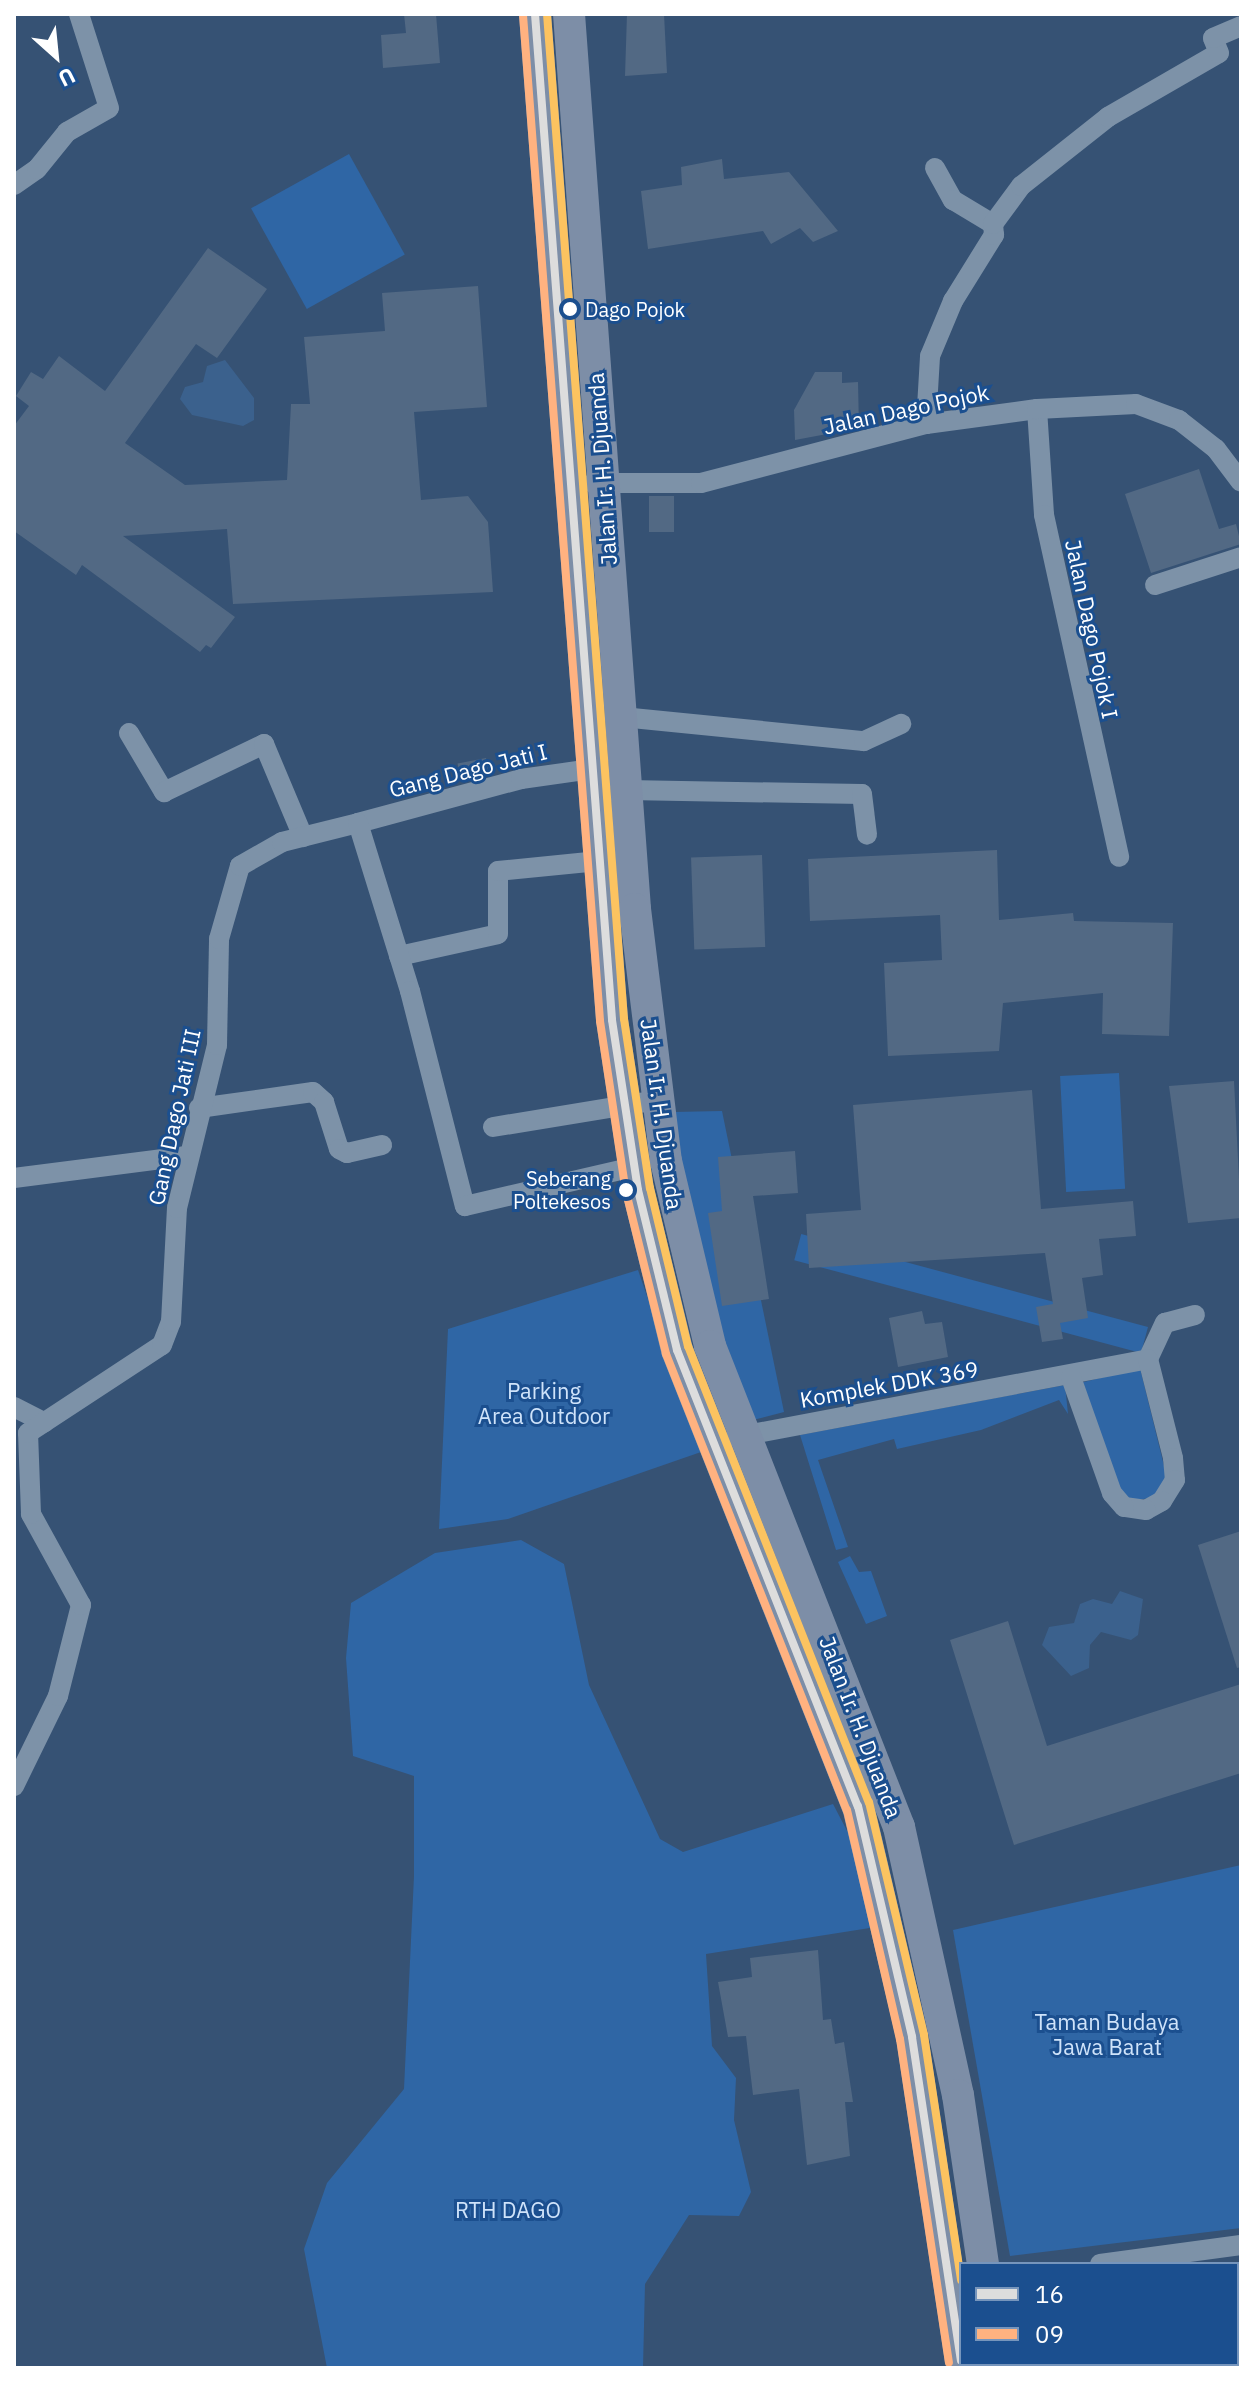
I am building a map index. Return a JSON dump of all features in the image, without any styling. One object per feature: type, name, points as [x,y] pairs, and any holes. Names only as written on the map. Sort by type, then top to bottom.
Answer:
[{"type":"main road","name":"Jalan Ir. H. Djuanda","points":[[535,14],[591,769],[624,1106],[634,1167],[662,1307],[731,1439],[899,1827],[953,2066],[983,2262]]},
{"type":"main road","name":"Jalan Ir. H. Djuanda","points":[[569,14],[627,790],[657,1100],[688,1273],[731,1439],[861,1816],[912,2037],[956,2291],[959,2328]]},
{"type":"street","points":[[14,185],[37,169],[67,132],[109,108],[79,14]]},
{"type":"street","points":[[926,424],[930,356],[953,301],[994,235],[993,224],[1021,186],[1069,144],[1219,53],[1213,38],[1241,26]]},
{"type":"street","points":[[935,168],[952,199],[993,224]]},
{"type":"street","name":"Jalan Dago Pojok","points":[[569,482],[701,483],[926,424],[1037,409],[1136,404],[1179,420],[1216,449],[1241,482]]},
{"type":"street","name":"Jalan Dago Pojok I","points":[[1037,409],[1051,557],[1119,857]]},
{"type":"street","points":[[1155,585],[1241,557]]},
{"type":"street","points":[[622,717],[864,741],[901,724]]},
{"type":"street","points":[[129,733],[164,792],[264,744],[303,837]]},
{"type":"street","name":"Gang Dago Jati I","points":[[358,823],[521,779],[591,769]]},
{"type":"street","points":[[627,790],[862,794],[867,835]]},
{"type":"street","points":[[358,823],[399,956],[465,1206],[634,1167]]},
{"type":"street","name":"Gang Dago Jati III","points":[[14,1786],[58,1696],[81,1605],[31,1514],[27,1439],[31,1427],[44,1422],[162,1345],[171,1322],[173,1248],[185,1156],[217,1045],[219,939],[230,890],[240,866],[256,851],[358,823]]},
{"type":"street","points":[[399,956],[498,934],[498,871],[599,861]]},
{"type":"street","points":[[199,1108],[313,1092],[324,1102],[339,1149],[347,1153],[382,1145]]},
{"type":"street","points":[[493,1127],[657,1100]]},
{"type":"street","points":[[14,1178],[185,1156]]},
{"type":"street","points":[[1071,1377],[1107,1486],[1124,1507],[1146,1510],[1168,1495],[1175,1480],[1148,1359],[1162,1326],[1195,1315]]},
{"type":"street","name":"Komplek DDK 369","points":[[731,1439],[1071,1377],[1148,1359]]},
{"type":"street","points":[[14,1407],[44,1422]]},
{"type":"street","points":[[1127,2262],[1195,2257],[1241,2245]]},
{"type":"green space","points":[[349,154],[405,255],[307,309],[251,208]]},
{"type":"green space","points":[[1119,1073],[1125,1189],[1066,1192],[1060,1076]]},
{"type":"green space","points":[[722,1111],[784,1412],[749,1421],[699,1288],[673,1112]]},
{"type":"green space","points":[[801,1234],[1148,1327],[1141,1353],[794,1260]]},
{"type":"green space","name":"Parking Area Outdoor","points":[[638,1270],[701,1452],[508,1519],[439,1529],[448,1329]]},
{"type":"green space","points":[[1140,1368],[1167,1478],[1155,1497],[1132,1501],[1111,1480],[1080,1383]]},
{"type":"green space","points":[[1065,1385],[1068,1414],[1059,1400],[981,1430],[897,1449],[894,1439],[818,1460],[848,1547],[836,1550],[800,1435]]},
{"type":"green space","name":"RTH DAGO","points":[[521,1540],[564,1564],[589,1685],[660,1839],[683,1852],[833,1804],[855,1846],[876,1927],[706,1954],[712,2046],[736,2078],[734,2120],[751,2192],[739,2216],[689,2215],[645,2284],[643,2368],[327,2368],[304,2249],[327,2183],[404,2089],[414,1876],[414,1776],[353,1756],[346,1658],[351,1603],[435,1553]]},
{"type":"green space","points":[[850,1556],[859,1572],[871,1571],[887,1616],[866,1624],[838,1562]]},
{"type":"green space","name":"Taman Budaya Jawa Barat","points":[[1241,1865],[1241,2228],[1010,2256],[953,1930]]},
{"type":"shaded area","points":[[225,360],[254,398],[254,420],[243,426],[192,415],[180,399],[185,387],[203,382],[207,366]]},
{"type":"shaded area","points":[[1120,1591],[1143,1599],[1138,1635],[1131,1640],[1101,1632],[1090,1645],[1089,1668],[1071,1676],[1042,1645],[1049,1627],[1074,1623],[1080,1604],[1093,1599],[1112,1604]]},
{"type":"building","points":[[404,14],[436,14],[440,63],[383,68],[381,35],[406,33]]},
{"type":"building","points":[[627,14],[664,14],[667,73],[625,76]]},
{"type":"building","points":[[722,159],[724,179],[789,172],[838,231],[813,242],[800,228],[771,244],[763,231],[648,249],[641,191],[682,185],[681,167]]},
{"type":"building","points":[[208,248],[267,289],[217,358],[196,344],[125,443],[185,485],[287,480],[291,404],[310,404],[304,337],[385,331],[382,293],[478,286],[487,407],[414,412],[421,500],[468,496],[488,522],[493,592],[233,604],[227,529],[123,536],[235,617],[211,648],[206,645],[200,652],[82,565],[76,575],[14,531],[14,426],[29,406],[16,396],[31,372],[43,379],[59,356],[105,391]]},
{"type":"building","points":[[815,372],[842,372],[842,383],[858,382],[859,428],[795,440],[794,410]]},
{"type":"building","points":[[1199,469],[1219,529],[1236,524],[1241,544],[1151,573],[1125,494]]},
{"type":"building","points":[[649,496],[674,496],[674,532],[649,532]]},
{"type":"building","points":[[486,758],[489,774],[461,779],[458,764]]},
{"type":"building","points":[[997,850],[999,920],[1073,913],[1074,921],[1173,923],[1169,1036],[1102,1034],[1103,993],[1003,1003],[999,1051],[888,1056],[884,963],[942,960],[940,915],[810,921],[808,859]]},
{"type":"building","points":[[762,855],[765,947],[694,949],[691,857]]},
{"type":"building","points":[[1234,1081],[1241,1218],[1188,1223],[1169,1086]]},
{"type":"building","points":[[1032,1090],[1041,1209],[1133,1201],[1136,1236],[1099,1239],[1103,1275],[1082,1278],[1088,1318],[1060,1323],[1063,1339],[1042,1342],[1036,1307],[1053,1304],[1045,1253],[809,1268],[806,1214],[861,1210],[853,1105]]},
{"type":"building","points":[[795,1151],[798,1193],[753,1196],[769,1299],[722,1306],[708,1213],[722,1211],[718,1157]]},
{"type":"building","points":[[922,1311],[925,1324],[942,1322],[948,1357],[898,1367],[889,1318]]},
{"type":"building","points":[[1241,1531],[1241,1667],[1237,1668],[1198,1545]]},
{"type":"building","points":[[1008,1621],[1047,1746],[1241,1684],[1241,1773],[1014,1845],[950,1640]]},
{"type":"building","points":[[818,1950],[823,2020],[831,2019],[835,2044],[844,2042],[853,2102],[845,2102],[850,2156],[807,2165],[799,2089],[753,2095],[746,2036],[728,2037],[718,1982],[752,1977],[750,1958]]},
{"type":"transit line","name":"16","points":[[535,14],[612,1020],[638,1190],[677,1350],[858,1806],[912,2037],[959,2347]]},
{"type":"transit line","points":[[547,14],[624,1019],[650,1188],[688,1346],[869,1802],[924,2035],[959,2267]]},
{"type":"transit line","name":"09","points":[[523,15],[600,1021],[626,1192],[666,1354],[847,1810],[900,2039],[949,2362]]},
{"type":"place","name":"Dago Pojok","points":[[570,309]]},
{"type":"place","name":"Seberang Poltekesos","points":[[626,1190]]}]
